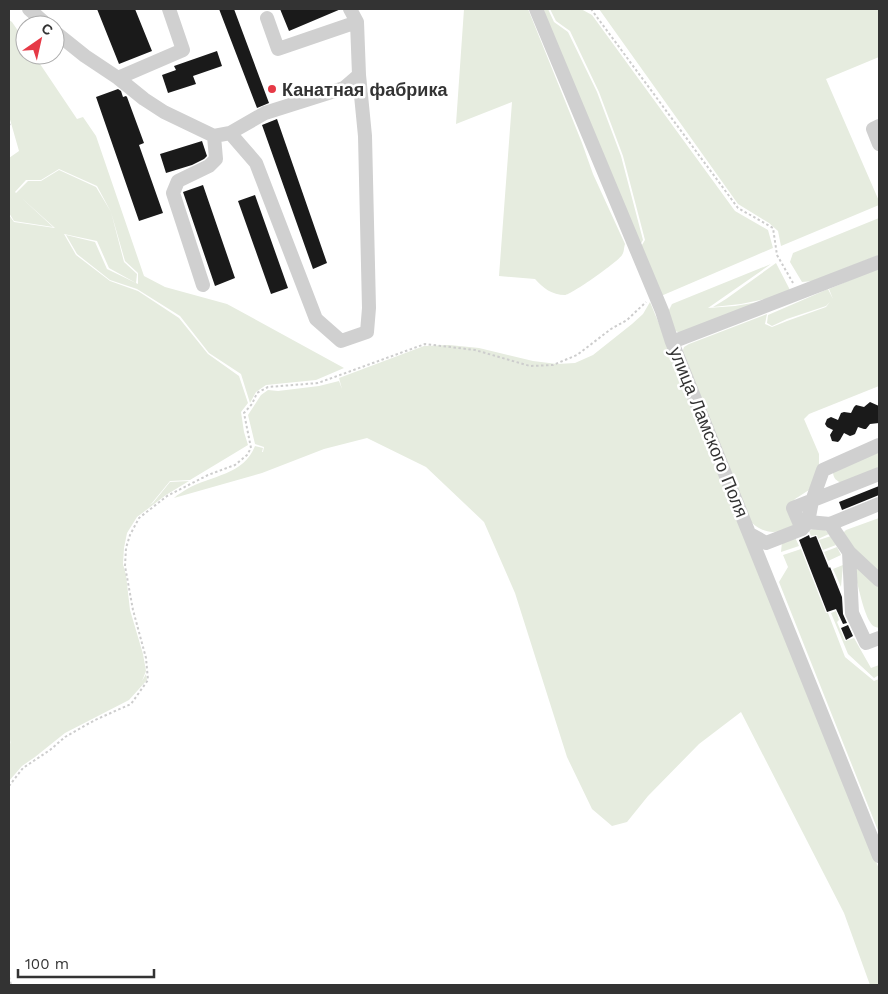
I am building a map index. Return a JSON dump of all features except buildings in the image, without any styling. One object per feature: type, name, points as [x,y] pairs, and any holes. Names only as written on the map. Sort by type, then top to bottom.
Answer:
[{"type":"street","points":[[118,78],[183,50],[169,9]]},
{"type":"street","points":[[230,133],[256,163],[316,319],[341,341],[367,332],[369,308],[365,136],[359,75],[357,22],[350,9]]},
{"type":"street","name":"улица Ламского Поля","points":[[536,9],[662,311],[672,342],[879,856]]},
{"type":"street","points":[[267,18],[278,49],[357,22]]},
{"type":"street","points":[[65,40],[164,112],[214,136],[230,133],[265,113],[307,98],[344,88],[359,75]]},
{"type":"street","points":[[879,126],[873,128],[879,144]]},
{"type":"street","points":[[204,286],[173,193],[178,181],[209,166],[216,159],[214,136]]},
{"type":"street","points":[[672,342],[879,262]]},
{"type":"street","points":[[812,501],[823,470],[879,445]]},
{"type":"street","points":[[806,526],[793,508],[879,474]]},
{"type":"street","points":[[750,534],[766,543],[806,526],[830,524],[879,504]]},
{"type":"street","points":[[830,524],[849,552],[879,580]]},
{"type":"street","points":[[849,552],[852,613],[866,644],[879,638]]},
{"type":"path","points":[[591,9],[738,208],[773,228],[777,255],[799,293]]},
{"type":"path","points":[[9,786],[23,768],[50,750],[66,736],[95,720],[131,704],[148,680],[146,658],[133,610],[125,566],[126,548],[130,534],[139,518],[167,496],[208,474],[235,465],[247,455],[251,448],[244,414],[252,404],[257,393],[268,387],[318,383],[424,344],[475,350],[530,366],[553,365],[577,354],[611,329],[627,320],[654,293]]},
{"type":"path","points":[[9,977],[11,985]]},
{"type":"shaded area","points":[[464,9],[528,9],[593,174],[625,244],[623,254],[613,264],[569,294],[556,294],[535,279],[499,276],[512,102],[456,124]]},
{"type":"shaded area","points":[[540,9],[548,9],[554,22],[568,32],[597,92],[621,156],[643,240],[639,247]]},
{"type":"shaded area","points":[[550,9],[581,9],[592,15],[735,211],[768,230],[773,248],[661,296],[640,248],[645,240],[623,156],[599,92],[570,31],[556,21]]},
{"type":"shaded area","points":[[599,9],[879,9],[879,57],[826,79],[879,201],[879,205],[781,246],[778,231],[769,223],[738,204]]},
{"type":"shaded area","points":[[9,20],[15,26],[15,65],[41,65],[77,119],[83,117],[96,136],[144,276],[165,287],[227,304],[344,368],[316,380],[266,385],[256,392],[250,403],[241,374],[209,353],[180,316],[137,289],[110,280],[77,254],[66,235],[95,242],[107,269],[138,284],[138,273],[125,261],[111,212],[97,186],[59,169],[41,180],[26,180],[15,192],[53,227],[14,221],[9,213],[9,158],[19,151],[9,116]]},
{"type":"shaded area","points":[[59,170],[96,187],[111,212],[124,262],[137,274],[136,283],[109,268],[97,241],[64,234],[76,255],[110,281],[138,291],[179,318],[208,354],[239,376],[248,403],[241,412],[248,445],[190,480],[170,481],[149,505],[153,503],[170,482],[189,481],[166,495],[137,517],[127,533],[123,564],[130,610],[146,671],[142,681],[146,674],[147,680],[129,700],[65,733],[22,766],[9,781],[9,748],[11,740],[9,745],[9,215],[14,222],[55,228],[16,193],[28,181],[41,181]]},
{"type":"shaded area","points":[[879,218],[879,255],[813,281],[802,282],[790,262],[793,253]]},
{"type":"shaded area","points":[[776,263],[790,290],[770,298],[713,307],[726,299]]},
{"type":"shaded area","points":[[771,264],[708,308],[764,301],[681,333],[675,331],[668,312],[672,304]]},
{"type":"shaded area","points":[[879,268],[879,386],[809,414],[804,419],[819,454],[819,468],[809,490],[795,499],[791,505],[798,526],[773,532],[762,530],[751,522],[682,353],[684,347],[767,314],[765,324],[772,327],[826,307],[830,302],[826,306],[772,326],[767,323],[768,315],[828,289],[833,299],[829,289]]},
{"type":"shaded area","points":[[650,302],[751,546],[879,869],[879,985],[870,985],[844,913],[741,712],[699,744],[648,796],[627,822],[612,826],[592,809],[567,757],[515,593],[484,522],[426,467],[367,438],[324,449],[262,473],[174,498],[197,484],[235,469],[250,456],[255,446],[263,448],[263,452],[264,447],[255,444],[248,415],[261,395],[268,390],[278,391],[319,386],[339,381],[342,389],[339,378],[424,346],[449,345],[479,348],[533,361],[557,364],[575,363],[593,355],[632,324],[643,314]]},
{"type":"shaded area","points":[[874,451],[879,454],[879,467],[841,483],[835,478],[833,473]]},
{"type":"shaded area","points":[[879,518],[879,574],[847,541],[843,533],[846,530]]},
{"type":"shaded area","points":[[813,529],[825,530],[829,534],[818,539],[817,535],[811,536],[809,531]]},
{"type":"shaded area","points":[[794,535],[799,546],[781,552],[782,542]]},
{"type":"shaded area","points":[[831,536],[836,545],[823,550],[819,540]]},
{"type":"shaded area","points":[[837,547],[841,555],[828,561],[824,552]]},
{"type":"shaded area","points":[[801,549],[845,657],[874,681],[879,679],[879,833],[779,582],[788,567],[783,555]]},
{"type":"shaded area","points":[[843,565],[841,587],[833,569]]},
{"type":"shaded area","points":[[858,566],[879,586],[879,628],[875,627],[867,617],[854,571]]},
{"type":"shaded area","points":[[836,611],[839,620],[837,622],[845,641],[854,638],[871,668],[879,665],[879,675],[874,678],[848,654],[831,613]]},
{"type":"place","name":"Канатная фабрика","points":[[272,89]]}]
